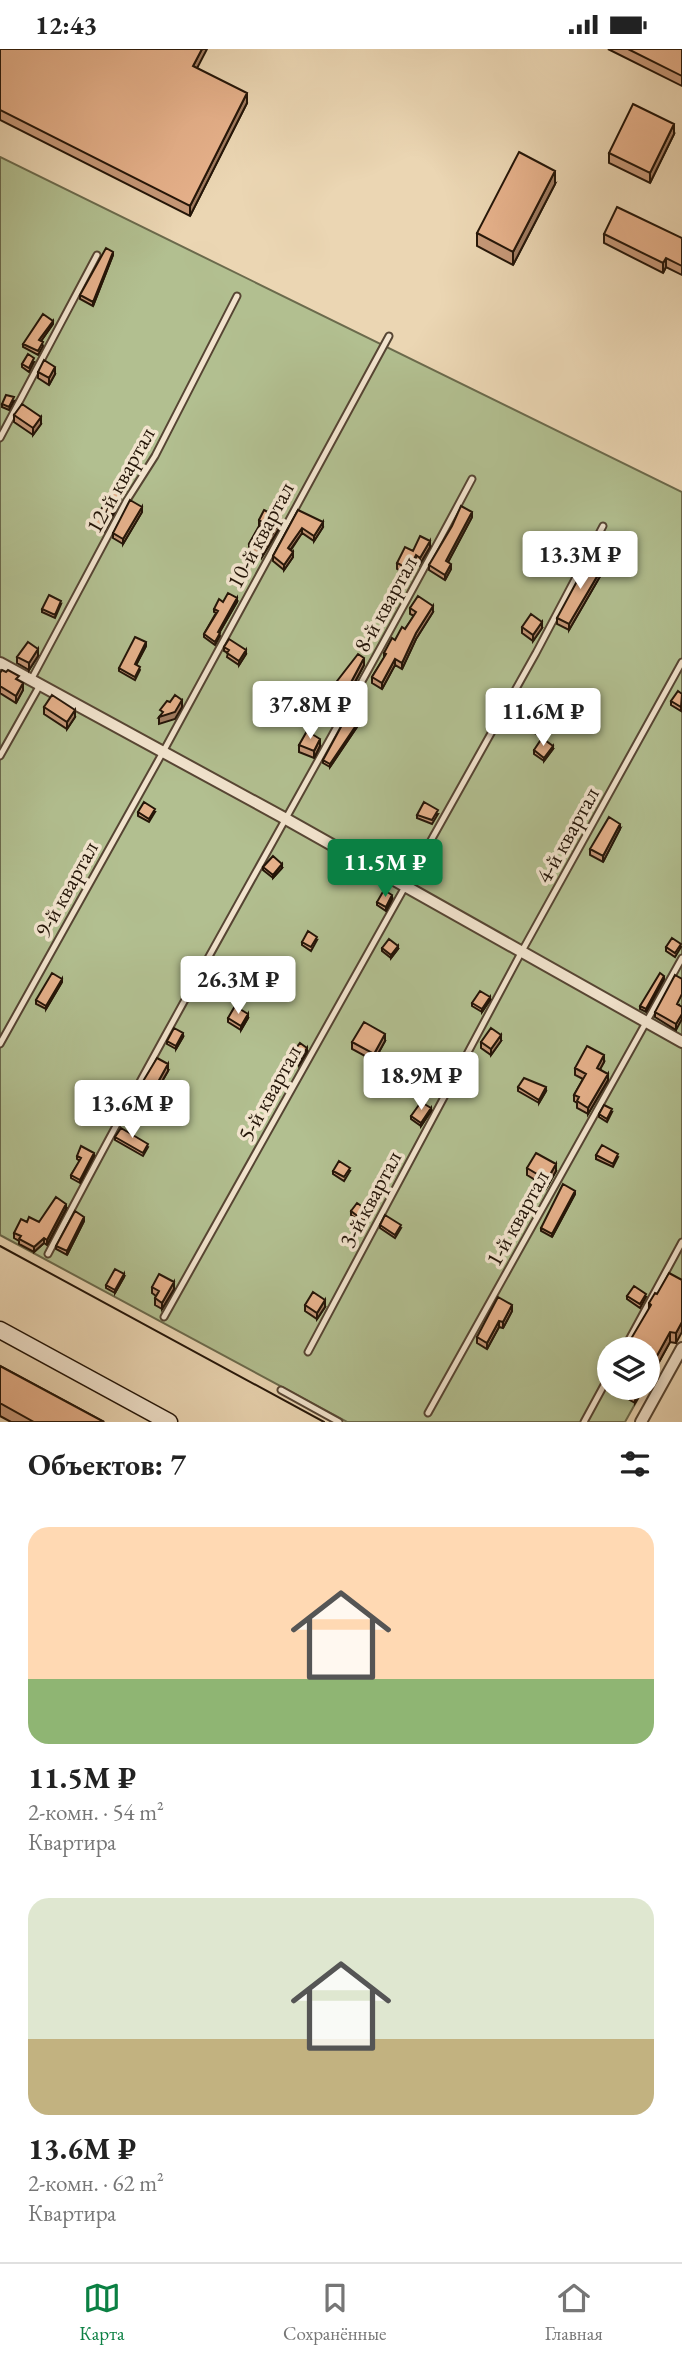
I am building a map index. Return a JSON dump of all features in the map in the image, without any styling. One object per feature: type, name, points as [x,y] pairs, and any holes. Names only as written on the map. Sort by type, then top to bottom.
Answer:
[{"type":"street","points":[[0,663],[682,1042]]},
{"type":"street","points":[[0,1330],[169,1422]]},
{"type":"street","points":[[641,1422],[682,1348]]},
{"type":"lane","points":[[0,438],[97,255]]},
{"type":"lane","name":"12-й квартал","points":[[0,756],[127,500],[155,456],[237,296]]},
{"type":"lane","name":"10-й квартал","points":[[163,752],[389,335]]},
{"type":"lane","name":"8-й квартал","points":[[48,1254],[114,1127],[286,820],[472,478]]},
{"type":"lane","name":"5-й квартал","points":[[164,1317],[536,653],[603,526]]},
{"type":"lane","name":"4-й квартал","points":[[522,951],[682,662]]},
{"type":"lane","name":"9-й квартал","points":[[0,1044],[163,752]]},
{"type":"lane","name":"3-й квартал","points":[[308,1352],[522,951]]},
{"type":"lane","name":"1-й квартал","points":[[428,1413],[682,958]]},
{"type":"lane","points":[[631,1337],[682,1242]]},
{"type":"lane","points":[[281,1390],[339,1422]]},
{"type":"lane","points":[[584,1422],[597,1398]]},
{"type":"green space","points":[[0,157],[682,492],[682,1319],[660,1338],[597,1337],[597,1400],[637,1400],[625,1422],[347,1422],[0,1235]]},
{"type":"building","points":[[0,49],[202,49],[193,66],[247,93],[190,206],[0,110]]},
{"type":"building","points":[[628,49],[682,49],[682,76]]},
{"type":"building","points":[[633,104],[674,124],[650,173],[609,153]]},
{"type":"building","points":[[519,152],[555,171],[513,252],[477,233]]},
{"type":"building","points":[[617,207],[682,238],[682,266],[666,258],[663,263],[604,234]]},
{"type":"building","points":[[106,248],[113,252],[93,302],[80,295]]},
{"type":"building","points":[[43,314],[53,321],[39,340],[43,342],[38,351],[23,344]]},
{"type":"building","points":[[28,354],[34,358],[29,368],[22,364]]},
{"type":"building","points":[[44,360],[55,367],[49,378],[38,372]]},
{"type":"building","points":[[6,395],[14,397],[9,407],[2,404]]},
{"type":"building","points":[[22,404],[41,417],[33,428],[14,415]]},
{"type":"building","points":[[112,491],[121,496],[104,529],[93,523]]},
{"type":"building","points":[[130,500],[142,507],[123,539],[113,533]]},
{"type":"building","points":[[461,506],[472,512],[446,561],[451,564],[445,575],[429,565]]},
{"type":"building","points":[[264,510],[281,519],[262,552],[249,544],[262,522],[259,520]]},
{"type":"building","points":[[298,510],[323,522],[314,536],[302,528],[288,548],[293,552],[284,565],[273,556]]},
{"type":"building","points":[[420,536],[430,541],[420,558],[416,555],[409,569],[397,563],[405,547],[413,551]]},
{"type":"building","points":[[589,559],[602,568],[569,624],[557,618]]},
{"type":"building","points":[[228,593],[237,598],[215,642],[204,634],[218,611],[214,609],[219,599],[223,602]]},
{"type":"building","points":[[49,595],[61,601],[55,615],[42,609]]},
{"type":"building","points":[[418,596],[433,606],[402,663],[395,659],[382,683],[372,677],[392,638],[395,640],[402,627],[405,629],[416,612],[410,608]]},
{"type":"building","points":[[531,614],[542,622],[533,635],[522,627]]},
{"type":"building","points":[[135,637],[146,642],[135,664],[140,667],[135,677],[119,668]]},
{"type":"building","points":[[229,639],[246,650],[239,661],[227,653],[229,650],[224,647]]},
{"type":"building","points":[[28,642],[38,649],[29,663],[17,657]]},
{"type":"building","points":[[358,654],[364,658],[334,714],[320,703]]},
{"type":"building","points":[[2,670],[19,676],[16,679],[23,683],[16,696],[0,686]]},
{"type":"building","points":[[678,691],[682,694],[681,707],[671,701]]},
{"type":"building","points":[[52,695],[75,710],[67,722],[44,707]]},
{"type":"building","points":[[175,695],[182,700],[175,712],[159,717],[163,712],[160,710]]},
{"type":"building","points":[[538,707],[549,715],[539,730],[524,719],[532,709],[535,711]]},
{"type":"building","points":[[348,714],[359,721],[330,764],[323,760]]},
{"type":"building","points":[[307,731],[320,739],[314,751],[299,745]]},
{"type":"building","points":[[542,738],[553,746],[544,758],[534,750]]},
{"type":"building","points":[[144,802],[155,809],[149,819],[138,812]]},
{"type":"building","points":[[424,802],[438,810],[432,820],[417,815]]},
{"type":"building","points":[[609,817],[620,824],[603,856],[590,849]]},
{"type":"building","points":[[273,856],[282,864],[273,875],[263,867]]},
{"type":"building","points":[[384,890],[392,895],[386,907],[377,902]]},
{"type":"building","points":[[308,931],[317,937],[311,947],[302,942]]},
{"type":"building","points":[[672,938],[681,944],[675,953],[666,947]]},
{"type":"building","points":[[389,939],[398,946],[391,955],[382,948]]},
{"type":"building","points":[[52,973],[62,979],[46,1006],[36,1000]]},
{"type":"building","points":[[660,973],[664,976],[646,1009],[640,1006]]},
{"type":"building","points":[[675,975],[682,979],[682,994],[677,1004],[682,1007],[682,1014],[676,1024],[655,1012]]},
{"type":"building","points":[[480,991],[490,997],[482,1009],[472,1003]]},
{"type":"building","points":[[235,1006],[248,1014],[241,1026],[228,1018]]},
{"type":"building","points":[[364,1022],[385,1034],[374,1054],[352,1042]]},
{"type":"building","points":[[174,1028],[183,1033],[176,1046],[167,1041]]},
{"type":"building","points":[[491,1028],[501,1035],[491,1049],[481,1042]]},
{"type":"building","points":[[300,1043],[307,1048],[299,1061],[291,1055]]},
{"type":"building","points":[[587,1046],[604,1055],[597,1068],[608,1074],[588,1108],[577,1101],[579,1097],[574,1095],[586,1074],[575,1068]]},
{"type":"building","points":[[157,1058],[168,1064],[153,1091],[142,1083]]},
{"type":"building","points":[[524,1078],[546,1087],[539,1100],[518,1087]]},
{"type":"building","points":[[421,1102],[431,1108],[421,1123],[411,1116]]},
{"type":"building","points":[[604,1105],[612,1109],[607,1119],[599,1114]]},
{"type":"building","points":[[121,1128],[148,1144],[143,1153],[115,1137]]},
{"type":"building","points":[[602,1145],[618,1154],[613,1164],[596,1155]]},
{"type":"building","points":[[81,1146],[94,1153],[80,1180],[71,1175],[81,1158],[77,1156]]},
{"type":"building","points":[[536,1153],[556,1164],[547,1180],[527,1168]]},
{"type":"building","points":[[339,1161],[350,1168],[344,1177],[333,1171]]},
{"type":"building","points":[[563,1184],[575,1191],[552,1234],[541,1228]]},
{"type":"building","points":[[56,1197],[66,1204],[47,1240],[44,1238],[34,1247],[19,1239],[21,1236],[14,1233],[21,1219],[27,1222],[29,1217],[39,1222]]},
{"type":"building","points":[[357,1203],[370,1212],[364,1221],[351,1211]]},
{"type":"building","points":[[75,1211],[84,1217],[67,1251],[56,1246]]},
{"type":"building","points":[[385,1215],[401,1225],[395,1235],[380,1225]]},
{"type":"building","points":[[115,1269],[124,1274],[115,1290],[106,1285]]},
{"type":"building","points":[[669,1273],[682,1280],[682,1322],[676,1333],[670,1332],[660,1350],[660,1337],[632,1337],[651,1305],[649,1303],[655,1293],[657,1294]]},
{"type":"building","points":[[159,1274],[174,1282],[162,1303],[155,1298],[159,1291],[152,1287]]},
{"type":"building","points":[[634,1286],[646,1294],[640,1304],[627,1296]]},
{"type":"building","points":[[313,1292],[325,1300],[317,1313],[305,1305]]},
{"type":"building","points":[[498,1297],[512,1305],[487,1343],[477,1337]]},
{"type":"building","points":[[0,1366],[104,1422],[34,1422],[0,1403]]},
{"type":"tram line","points":[[0,1246],[324,1422]]}]
